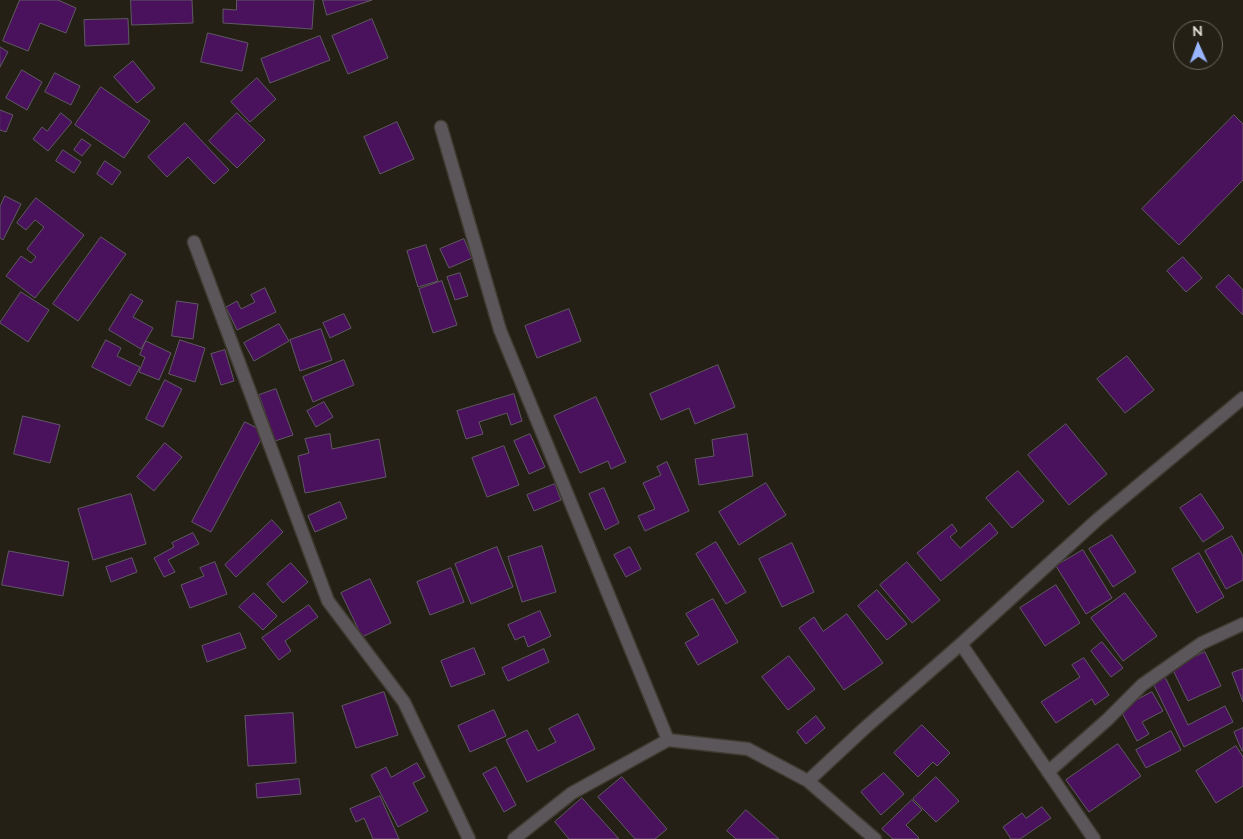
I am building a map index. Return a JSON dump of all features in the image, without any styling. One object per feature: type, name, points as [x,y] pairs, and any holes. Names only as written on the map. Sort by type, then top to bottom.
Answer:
[{"type":"street","points":[[440,127],[500,330],[668,740]]},
{"type":"street","points":[[194,242],[328,601],[404,702],[469,839]]},
{"type":"street","points":[[808,781],[1098,519],[1243,398]]},
{"type":"street","points":[[1048,772],[1107,720],[1142,685],[1202,643],[1243,624]]},
{"type":"street","points":[[961,644],[1094,839]]},
{"type":"street","points":[[514,839],[572,793],[668,740],[748,749],[808,781],[875,839]]},
{"type":"building","points":[[20,0],[58,0],[76,8],[66,33],[40,23],[28,51],[3,41]]},
{"type":"building","points":[[131,0],[192,0],[193,23],[132,25]]},
{"type":"building","points":[[237,0],[314,0],[312,29],[223,23],[223,9],[236,10]]},
{"type":"building","points":[[323,0],[372,0],[327,15]]},
{"type":"building","points":[[128,19],[129,44],[85,46],[84,20]]},
{"type":"building","points":[[372,19],[388,58],[348,74],[332,36]]},
{"type":"building","points":[[208,33],[248,43],[242,71],[201,62]]},
{"type":"building","points":[[320,36],[330,60],[270,83],[261,59]]},
{"type":"building","points":[[0,47],[8,52],[0,67]]},
{"type":"building","points":[[133,61],[155,88],[137,103],[114,77]]},
{"type":"building","points":[[22,70],[42,82],[27,110],[6,98]]},
{"type":"building","points":[[55,73],[80,86],[71,105],[45,92]]},
{"type":"building","points":[[257,78],[276,99],[250,122],[231,102]]},
{"type":"building","points":[[101,87],[150,121],[124,158],[75,125]]},
{"type":"building","points":[[0,110],[13,115],[6,132],[0,130]]},
{"type":"building","points":[[61,113],[72,122],[48,151],[33,139],[42,127],[47,131]]},
{"type":"building","points":[[237,113],[265,140],[237,168],[209,141]]},
{"type":"building","points":[[1234,115],[1243,124],[1243,180],[1179,245],[1142,209]]},
{"type":"building","points":[[397,122],[414,159],[380,174],[364,137]]},
{"type":"building","points":[[185,123],[229,170],[214,184],[188,157],[167,177],[148,157]]},
{"type":"building","points":[[82,139],[91,145],[82,156],[74,150]]},
{"type":"building","points":[[63,150],[81,162],[74,173],[56,161]]},
{"type":"building","points":[[105,161],[121,172],[112,185],[97,174]]},
{"type":"building","points":[[5,196],[21,204],[3,240],[0,238],[0,207]]},
{"type":"building","points":[[36,198],[84,235],[35,298],[6,276],[21,256],[31,263],[36,257],[27,249],[44,227],[35,220],[26,230],[17,223]]},
{"type":"building","points":[[101,237],[126,254],[78,321],[53,304]]},
{"type":"building","points":[[464,239],[472,258],[449,268],[440,249]]},
{"type":"building","points":[[426,245],[438,281],[418,287],[407,251]]},
{"type":"building","points":[[1183,257],[1202,278],[1186,292],[1167,271]]},
{"type":"building","points":[[460,273],[468,296],[455,300],[447,277]]},
{"type":"building","points":[[1229,275],[1243,290],[1243,315],[1216,287]]},
{"type":"building","points":[[442,281],[457,325],[433,333],[419,289]]},
{"type":"building","points":[[265,288],[276,312],[237,330],[226,307],[237,301],[241,309],[255,302],[251,295]]},
{"type":"building","points":[[21,292],[49,310],[28,342],[0,323]]},
{"type":"building","points":[[131,294],[143,301],[133,317],[153,328],[141,349],[109,330]]},
{"type":"building","points":[[177,301],[198,304],[193,339],[172,336]]},
{"type":"building","points":[[569,309],[581,341],[537,358],[525,326]]},
{"type":"building","points":[[344,314],[351,328],[330,338],[323,323]]},
{"type":"building","points":[[279,324],[289,341],[254,361],[244,343]]},
{"type":"building","points":[[321,329],[332,360],[300,371],[290,340]]},
{"type":"building","points":[[106,340],[121,348],[117,356],[140,367],[130,386],[92,367]]},
{"type":"building","points":[[180,340],[205,348],[195,382],[169,374]]},
{"type":"building","points":[[146,341],[171,353],[159,380],[139,372],[145,357],[140,355]]},
{"type":"building","points":[[225,350],[234,381],[221,385],[211,354]]},
{"type":"building","points":[[1127,356],[1154,390],[1125,413],[1097,379]]},
{"type":"building","points":[[344,360],[354,385],[313,402],[303,377]]},
{"type":"building","points":[[718,365],[735,407],[695,424],[689,408],[661,420],[650,394]]},
{"type":"building","points":[[165,380],[182,389],[163,427],[146,419]]},
{"type":"building","points":[[276,389],[293,435],[275,441],[259,395]]},
{"type":"building","points":[[514,394],[522,421],[511,425],[507,413],[479,422],[483,434],[466,439],[457,411]]},
{"type":"building","points":[[596,397],[626,462],[611,469],[608,461],[580,473],[554,416]]},
{"type":"building","points":[[324,402],[333,417],[316,427],[307,411]]},
{"type":"building","points":[[23,416],[60,425],[50,463],[14,454]]},
{"type":"building","points":[[245,422],[265,432],[211,532],[192,522]]},
{"type":"building","points":[[1066,424],[1107,474],[1069,505],[1028,455]]},
{"type":"building","points":[[330,434],[332,449],[379,439],[386,477],[305,493],[298,456],[309,453],[305,439]]},
{"type":"building","points":[[530,434],[545,467],[529,474],[514,441]]},
{"type":"building","points":[[747,434],[753,476],[699,485],[695,459],[714,456],[712,440]]},
{"type":"building","points":[[165,443],[182,457],[154,491],[137,477]]},
{"type":"building","points":[[504,446],[519,485],[487,497],[472,458]]},
{"type":"building","points":[[667,462],[689,511],[645,531],[638,516],[655,509],[643,483],[661,475],[657,467]]},
{"type":"building","points":[[1018,471],[1044,501],[1012,528],[986,498]]},
{"type":"building","points":[[766,483],[786,515],[739,545],[719,512]]},
{"type":"building","points":[[555,484],[561,500],[534,511],[527,495]]},
{"type":"building","points":[[604,488],[619,523],[605,530],[589,494]]},
{"type":"building","points":[[131,494],[146,544],[93,560],[78,509]]},
{"type":"building","points":[[1201,494],[1224,528],[1203,542],[1180,508]]},
{"type":"building","points":[[340,502],[347,518],[315,532],[308,516]]},
{"type":"building","points":[[272,520],[283,532],[236,577],[225,565]]},
{"type":"building","points":[[990,523],[998,533],[941,581],[917,553],[952,524],[957,531],[950,537],[960,548]]},
{"type":"building","points":[[193,533],[199,544],[168,560],[175,572],[164,577],[154,558],[174,547],[172,543]]},
{"type":"building","points":[[1112,535],[1136,572],[1113,587],[1089,549]]},
{"type":"building","points":[[1232,536],[1243,556],[1243,580],[1226,589],[1205,551]]},
{"type":"building","points":[[716,542],[746,592],[726,604],[696,554]]},
{"type":"building","points":[[792,543],[814,592],[782,607],[759,559]]},
{"type":"building","points":[[542,546],[556,592],[522,602],[508,557]]},
{"type":"building","points":[[497,547],[513,587],[471,604],[455,564]]},
{"type":"building","points":[[630,547],[641,569],[626,577],[614,555]]},
{"type":"building","points":[[1083,550],[1112,598],[1086,614],[1056,566]]},
{"type":"building","points":[[9,551],[69,562],[63,596],[2,585]]},
{"type":"building","points":[[1199,553],[1224,597],[1197,613],[1172,569]]},
{"type":"building","points":[[132,558],[137,572],[111,582],[106,567]]},
{"type":"building","points":[[215,562],[227,594],[190,608],[181,585],[204,576],[200,568]]},
{"type":"building","points":[[907,562],[940,600],[912,623],[880,585]]},
{"type":"building","points":[[291,563],[308,582],[283,603],[267,584]]},
{"type":"building","points":[[451,568],[464,602],[430,615],[417,582]]},
{"type":"building","points":[[370,579],[391,623],[362,637],[341,593]]},
{"type":"building","points":[[1056,585],[1080,623],[1045,646],[1020,608]]},
{"type":"building","points":[[877,590],[907,624],[887,640],[858,606]]},
{"type":"building","points":[[254,593],[277,616],[263,630],[239,607]]},
{"type":"building","points":[[1125,593],[1157,636],[1123,661],[1091,618]]},
{"type":"building","points":[[713,599],[738,642],[698,665],[685,643],[699,635],[686,614]]},
{"type":"building","points":[[309,605],[318,617],[285,641],[291,651],[279,660],[262,638]]},
{"type":"building","points":[[540,611],[551,636],[528,647],[524,636],[515,640],[508,625]]},
{"type":"building","points":[[847,614],[883,663],[844,690],[799,628],[814,617],[823,631]]},
{"type":"building","points":[[240,633],[246,648],[207,662],[202,646]]},
{"type":"building","points":[[1102,642],[1123,668],[1111,677],[1091,651]]},
{"type":"building","points":[[474,648],[485,674],[451,687],[441,661]]},
{"type":"building","points":[[544,649],[549,662],[508,681],[502,668]]},
{"type":"building","points":[[1205,652],[1221,686],[1188,701],[1172,668]]},
{"type":"building","points":[[789,656],[815,689],[788,710],[762,677]]},
{"type":"building","points":[[1084,658],[1109,695],[1095,705],[1092,699],[1056,723],[1041,702],[1080,677],[1072,665]]},
{"type":"building","points":[[1243,669],[1243,702],[1232,673]]},
{"type":"building","points":[[1165,677],[1188,725],[1225,706],[1233,722],[1184,747],[1153,683]]},
{"type":"building","points":[[384,692],[398,735],[356,748],[342,706]]},
{"type":"building","points":[[1152,692],[1163,711],[1142,722],[1149,734],[1137,741],[1120,709]]},
{"type":"building","points":[[494,710],[506,736],[470,752],[458,726]]},
{"type":"building","points":[[293,713],[296,763],[248,766],[245,716]]},
{"type":"building","points":[[578,714],[595,749],[527,782],[506,740],[527,730],[538,751],[556,742],[549,729]]},
{"type":"building","points":[[816,716],[825,728],[806,744],[797,732]]},
{"type":"building","points":[[922,725],[950,753],[937,766],[933,762],[918,777],[894,753]]},
{"type":"building","points":[[1243,728],[1243,751],[1242,751],[1234,732]]},
{"type":"building","points":[[1171,731],[1181,750],[1146,768],[1136,750]]},
{"type":"building","points":[[1118,744],[1141,776],[1089,812],[1066,780]]},
{"type":"building","points":[[1236,746],[1243,757],[1243,786],[1216,803],[1196,771]]},
{"type":"building","points":[[417,763],[425,777],[413,783],[428,811],[398,827],[371,775],[386,767],[391,777]]},
{"type":"building","points":[[496,767],[516,805],[504,812],[483,774]]},
{"type":"building","points":[[884,773],[904,794],[881,815],[861,792]]},
{"type":"building","points":[[622,777],[667,829],[655,839],[635,839],[598,797]]},
{"type":"building","points":[[936,777],[959,801],[936,822],[913,799]]},
{"type":"building","points":[[299,779],[301,794],[257,798],[256,784]]},
{"type":"building","points":[[380,796],[399,839],[373,839],[364,818],[356,822],[350,809]]},
{"type":"building","points":[[582,798],[619,839],[569,839],[555,822]]},
{"type":"building","points":[[912,800],[922,810],[906,825],[919,838],[893,839],[882,829]]},
{"type":"building","points":[[1042,807],[1051,818],[1020,839],[1011,839],[1003,827],[1022,813],[1026,818]]},
{"type":"building","points":[[746,810],[779,839],[736,839],[727,831]]}]
